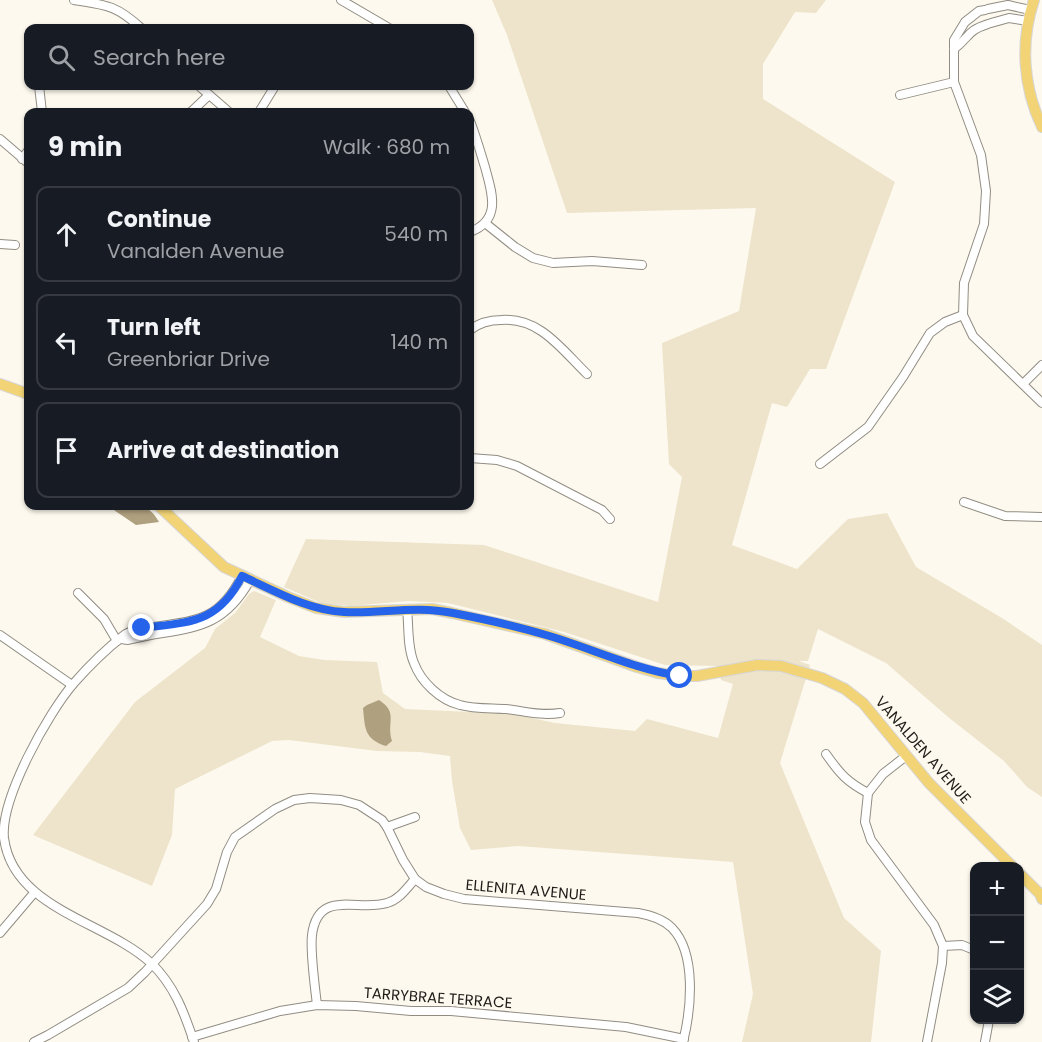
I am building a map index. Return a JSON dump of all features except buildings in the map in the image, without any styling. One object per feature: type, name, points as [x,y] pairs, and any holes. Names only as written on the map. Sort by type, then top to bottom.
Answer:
[{"type":"main road","points":[[1031,10],[1024,51],[1027,78],[1042,127]]},
{"type":"main road","points":[[0,384],[24,393]]},
{"type":"main road","name":"VANALDEN AVENUE","points":[[163,510],[215,560],[246,578],[316,608],[344,612],[432,609],[545,634],[637,667],[680,676],[698,676],[757,665],[781,666],[796,669],[837,686],[863,703],[929,783],[1007,862]]},
{"type":"main road","points":[[1024,878],[1041,895]]},
{"type":"street","points":[[74,0],[114,7],[136,24]]},
{"type":"street","points":[[341,0],[382,24]]},
{"type":"street","points":[[1031,10],[1008,5],[986,9],[965,22],[954,40],[954,82],[981,155],[986,190],[984,224],[964,284],[963,315],[973,336],[1042,403]]},
{"type":"street","points":[[954,49],[971,31],[1031,10]]},
{"type":"street","points":[[900,95],[954,82]]},
{"type":"street","points":[[39,90],[42,108]]},
{"type":"street","points":[[204,90],[225,108]]},
{"type":"street","points":[[261,108],[272,90]]},
{"type":"street","points":[[451,90],[463,108]]},
{"type":"street","points":[[195,108],[209,95]]},
{"type":"street","points":[[474,131],[492,192],[493,204],[485,223],[474,230]]},
{"type":"street","points":[[0,139],[24,160]]},
{"type":"street","points":[[485,223],[533,258],[553,262],[592,261],[642,265]]},
{"type":"street","points":[[0,244],[15,245]]},
{"type":"street","points":[[820,464],[868,427],[930,333],[945,322],[963,315]]},
{"type":"street","points":[[474,325],[504,320],[526,323],[538,328],[587,374]]},
{"type":"street","points":[[1023,384],[1042,365]]},
{"type":"street","points":[[474,458],[497,460],[517,466],[602,510],[610,519]]},
{"type":"street","points":[[964,502],[1005,516],[1042,517]]},
{"type":"street","points":[[193,1039],[179,1000],[166,979],[151,964],[125,945],[34,893],[18,875],[6,853],[3,832],[6,808],[42,730],[72,685],[94,660],[119,640],[203,625],[221,615],[235,603],[246,578]]},
{"type":"street","points":[[78,593],[104,619],[119,640]]},
{"type":"street","points":[[407,609],[410,651],[414,664],[430,688],[446,700],[470,707],[544,715],[560,713]]},
{"type":"street","points":[[0,635],[72,685]]},
{"type":"street","points":[[826,754],[840,775],[868,793]]},
{"type":"street","points":[[906,756],[883,774],[868,793],[865,822],[871,840],[934,925],[943,946],[942,963],[927,1042]]},
{"type":"street","points":[[34,1042],[128,988],[207,904],[216,889],[227,852],[235,837],[275,809],[294,800],[310,798],[341,800],[359,805],[375,815],[387,827],[415,879],[399,897],[389,903],[376,905],[342,903],[329,907],[317,918],[312,936],[317,1005]]},
{"type":"street","points":[[387,827],[416,817]]},
{"type":"street","name":"ELLENITA AVENUE","points":[[415,879],[426,887],[464,899],[638,913],[662,920],[680,939],[686,955],[689,1002],[683,1041]]},
{"type":"street","points":[[0,933],[34,893]]},
{"type":"street","points":[[943,946],[962,945],[970,948]]},
{"type":"street","name":"TARRYBRAE TERRACE","points":[[193,1039],[280,1011],[317,1005],[451,1011],[626,1027],[683,1041]]},
{"type":"street","points":[[985,1042],[988,1024]]},
{"type":"shaded area","points":[[492,0],[826,0],[816,13],[795,12],[763,64],[763,99],[895,182],[826,369],[810,369],[787,407],[772,403],[732,545],[797,569],[848,519],[887,513],[916,567],[1002,618],[1042,645],[1042,797],[1027,787],[1004,761],[948,717],[886,663],[818,629],[808,661],[799,661],[810,665],[780,763],[844,918],[881,951],[871,1042],[742,1042],[753,994],[733,862],[518,846],[471,850],[460,828],[450,756],[420,752],[377,751],[289,740],[272,741],[175,789],[172,835],[152,886],[33,835],[135,702],[205,648],[215,629],[235,613],[249,594],[254,591],[276,600],[260,637],[299,656],[324,660],[377,662],[383,693],[405,709],[513,714],[555,723],[635,731],[647,719],[718,738],[733,684],[721,680],[718,666],[665,665],[564,632],[448,603],[408,601],[351,606],[321,603],[284,587],[306,539],[484,545],[658,602],[682,477],[669,464],[662,343],[739,311],[756,208],[567,213],[507,35]]},
{"type":"shaded area","points":[[114,510],[149,510],[159,522],[136,525]]},
{"type":"shaded area","points":[[379,700],[389,709],[390,714],[392,741],[386,746],[373,740],[367,732],[364,721],[363,708]]},
{"type":"route","points":[[142,628],[187,622],[214,612],[224,604],[242,576],[316,608],[344,612],[432,609],[545,634],[637,667],[680,676]]}]
